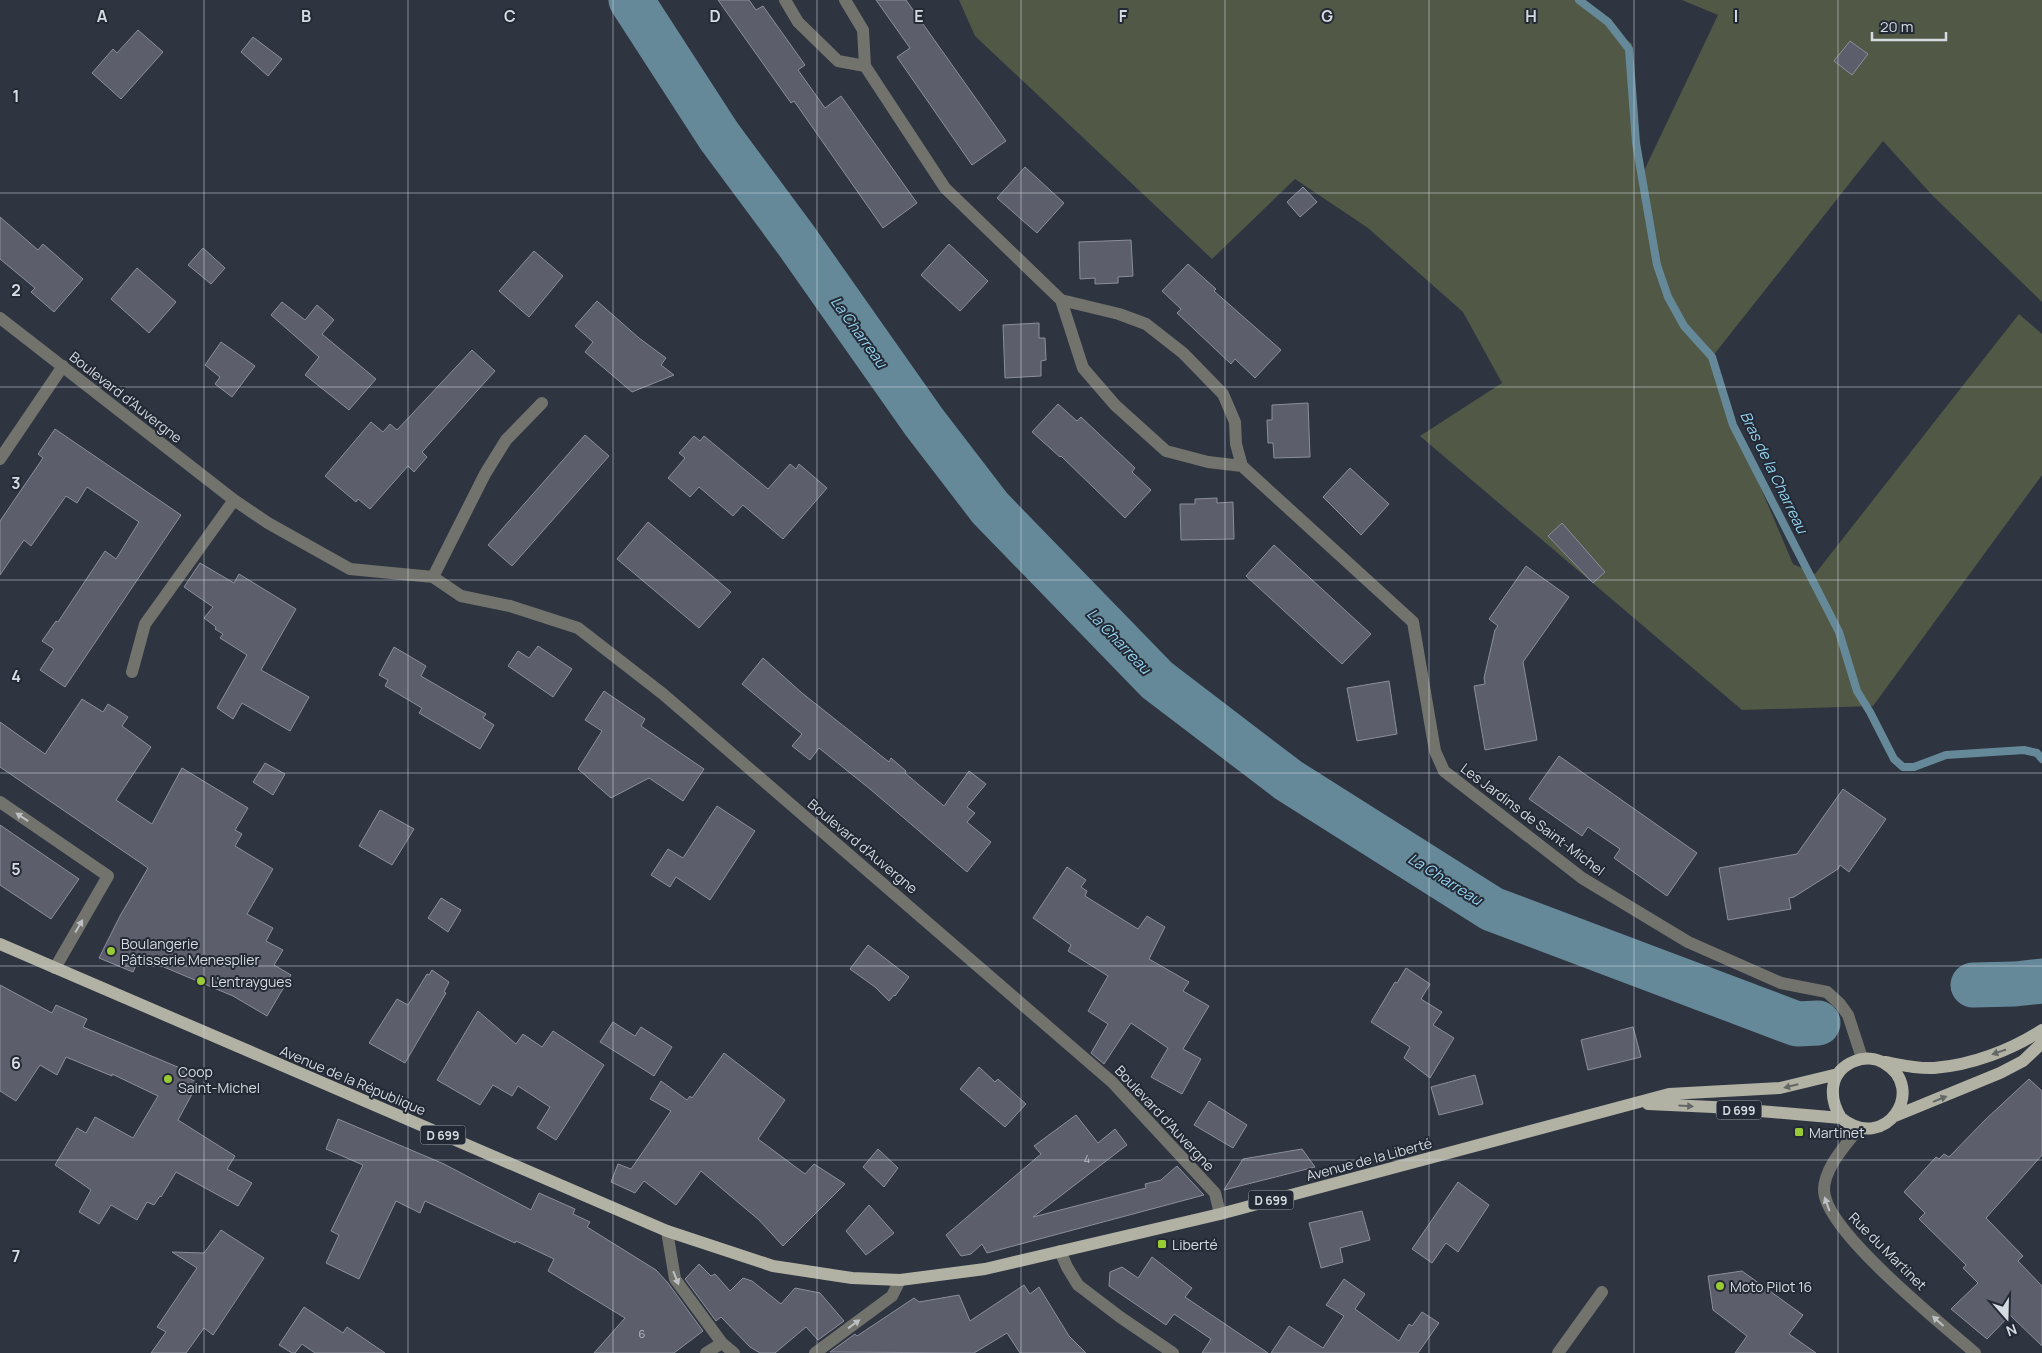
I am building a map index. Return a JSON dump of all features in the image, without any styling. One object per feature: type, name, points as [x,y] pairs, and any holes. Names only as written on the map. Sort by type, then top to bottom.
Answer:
[{"type":"main road","name":"Avenue de la République","points":[[0,944],[667,1231],[773,1266],[852,1278],[900,1280]]},
{"type":"main road","points":[[1862,1058],[1922,1068],[1935,1068],[1970,1061],[2006,1049],[2019,1044],[2042,1030]]},
{"type":"main road","points":[[1895,1116],[2023,1062],[2042,1043]]},
{"type":"main road","name":"Avenue de la Liberté","points":[[900,1280],[985,1268],[1220,1214],[1670,1094],[1780,1088],[1838,1074],[1853,1061],[1862,1058]]},
{"type":"main road","points":[[1859,1128],[1878,1127],[1888,1123],[1895,1116],[1902,1100],[1901,1081],[1890,1066],[1882,1061]]},
{"type":"main road","points":[[1838,1074],[1833,1084],[1832,1096],[1835,1108],[1841,1118]]},
{"type":"main road","name":"Avenue de la Liberté","points":[[1638,1104],[1713,1107],[1798,1116],[1841,1118],[1859,1128]]},
{"type":"street","points":[[785,0],[798,22],[838,61],[864,66]]},
{"type":"street","points":[[845,0],[863,30],[864,66],[945,188],[1061,300],[1083,368],[1115,405],[1166,451],[1208,462],[1242,466],[1236,444],[1235,422],[1224,394],[1183,354],[1146,324],[1119,314],[1061,300]]},
{"type":"street","name":"Boulevard d'Auvergne","points":[[0,318],[234,500],[268,523],[350,569],[433,576],[461,596],[510,606],[578,628],[663,694],[1112,1082],[1214,1193],[1220,1214]]},
{"type":"street","points":[[0,459],[63,366]]},
{"type":"street","points":[[433,576],[485,474],[506,440],[542,403]]},
{"type":"street","name":"Les Jardins de Saint-Michel","points":[[1242,466],[1413,622],[1435,751],[1444,771],[1582,878],[1688,942],[1782,983],[1827,992],[1840,1004],[1848,1016],[1862,1058]]},
{"type":"street","points":[[132,672],[145,624],[234,500]]},
{"type":"street","points":[[0,802],[108,876],[55,968]]},
{"type":"street","name":"Rue du Martinet","points":[[1859,1128],[1844,1146],[1826,1177],[1824,1198],[1831,1213],[1850,1238],[1884,1273],[1975,1353]]},
{"type":"street","points":[[667,1231],[674,1279],[722,1343],[734,1353]]},
{"type":"street","points":[[1060,1251],[1078,1285],[1120,1317],[1173,1353]]},
{"type":"street","points":[[815,1353],[892,1296],[900,1280]]},
{"type":"street","points":[[1558,1353],[1602,1292]]},
{"type":"street","points":[[706,1353],[722,1343]]},
{"type":"green space","points":[[959,0],[1575,0],[1632,44],[1642,175],[1718,15],[1682,0],[2042,0],[2042,302],[1933,196],[1883,141],[1712,357],[1740,439],[1793,564],[1815,574],[2019,314],[2042,334],[2042,475],[1873,706],[1742,710],[1420,436],[1502,383],[1463,312],[1368,228],[1295,179],[1212,259],[975,36]]},
{"type":"building","points":[[718,0],[749,0],[756,10],[763,6],[805,65],[798,70],[825,108],[841,96],[917,203],[883,228],[794,101],[791,103]]},
{"type":"building","points":[[876,0],[906,0],[1006,141],[972,165],[897,57],[910,48]]},
{"type":"building","points":[[138,30],[163,52],[121,99],[92,73],[113,49],[117,53]]},
{"type":"building","points":[[253,37],[282,59],[268,76],[241,52]]},
{"type":"building","points":[[1850,41],[1868,54],[1852,75],[1834,61]]},
{"type":"building","points":[[1025,167],[1064,203],[1037,233],[997,198]]},
{"type":"building","points":[[1303,187],[1317,202],[1300,217],[1287,202]]},
{"type":"building","points":[[0,217],[38,250],[43,244],[83,279],[54,312],[31,292],[35,288],[0,259]]},
{"type":"building","points":[[1131,240],[1133,276],[1118,277],[1118,283],[1095,284],[1095,278],[1080,279],[1079,242]]},
{"type":"building","points":[[949,244],[988,281],[960,311],[921,275]]},
{"type":"building","points":[[203,248],[225,268],[211,284],[188,265]]},
{"type":"building","points":[[534,251],[563,276],[529,317],[499,291]]},
{"type":"building","points":[[1188,264],[1216,289],[1214,291],[1281,350],[1255,378],[1235,359],[1231,364],[1177,313],[1181,309],[1162,291]]},
{"type":"building","points":[[137,268],[176,302],[149,333],[111,299]]},
{"type":"building","points":[[597,301],[639,338],[666,358],[661,365],[674,375],[632,392],[585,352],[593,342],[575,326]]},
{"type":"building","points":[[282,302],[305,320],[317,305],[334,320],[322,334],[376,379],[349,410],[305,375],[319,357],[271,315]]},
{"type":"building","points":[[1039,323],[1039,338],[1045,338],[1046,360],[1041,361],[1041,376],[1005,378],[1003,325]]},
{"type":"building","points":[[221,342],[255,366],[232,397],[215,384],[220,377],[205,365]]},
{"type":"building","points":[[472,350],[495,371],[422,452],[427,457],[414,472],[408,466],[370,509],[358,499],[356,502],[325,476],[371,422],[383,432],[390,424],[397,430]]},
{"type":"building","points":[[1308,403],[1310,457],[1274,458],[1273,443],[1268,443],[1267,420],[1272,420],[1272,405]]},
{"type":"building","points":[[1058,404],[1077,421],[1081,417],[1135,468],[1132,472],[1151,490],[1125,518],[1061,456],[1032,432]]},
{"type":"building","points":[[55,429],[181,515],[65,687],[40,670],[54,649],[42,641],[56,621],[58,622],[105,551],[116,559],[139,522],[87,487],[77,503],[66,496],[31,546],[24,540],[0,575],[0,521],[43,458],[38,454]]},
{"type":"building","points":[[585,435],[609,456],[512,566],[488,545]]},
{"type":"building","points":[[694,436],[700,441],[704,436],[768,489],[790,464],[796,469],[799,464],[827,488],[783,539],[743,505],[733,516],[699,487],[690,497],[668,478],[685,458],[679,453]]},
{"type":"building","points":[[1350,468],[1389,504],[1361,535],[1323,497]]},
{"type":"building","points":[[1217,498],[1217,503],[1233,502],[1234,539],[1181,540],[1180,504],[1195,504],[1195,499]]},
{"type":"building","points":[[648,522],[731,592],[699,628],[617,559]]},
{"type":"building","points":[[1562,523],[1605,572],[1593,583],[1548,536]]},
{"type":"building","points":[[1274,545],[1371,634],[1342,664],[1246,576]]},
{"type":"building","points":[[200,563],[234,583],[239,574],[296,609],[261,670],[309,697],[290,731],[242,703],[233,719],[217,708],[247,655],[220,638],[223,634],[204,618],[213,607],[184,587]]},
{"type":"building","points":[[1526,566],[1569,597],[1523,662],[1537,740],[1485,750],[1474,686],[1485,684],[1484,678],[1495,630],[1498,626],[1489,619]]},
{"type":"building","points":[[538,646],[572,669],[553,697],[508,666],[518,651],[529,658]]},
{"type":"building","points":[[394,647],[426,666],[421,676],[486,714],[483,718],[494,725],[480,749],[419,713],[422,708],[385,686],[388,680],[379,675]]},
{"type":"building","points":[[763,658],[802,693],[889,762],[891,758],[906,771],[905,773],[944,806],[969,771],[986,784],[967,807],[975,813],[967,822],[991,842],[967,872],[819,748],[810,760],[792,746],[802,734],[742,684]]},
{"type":"building","points":[[1389,681],[1397,734],[1357,741],[1347,688]]},
{"type":"building","points":[[604,691],[645,719],[641,726],[704,769],[683,801],[649,778],[611,798],[578,769],[602,731],[585,720]]},
{"type":"building","points":[[82,699],[103,712],[108,704],[128,717],[122,726],[151,747],[116,800],[152,824],[182,768],[248,808],[235,830],[242,834],[235,846],[273,869],[247,914],[273,928],[266,941],[283,950],[274,965],[291,975],[267,1016],[233,996],[140,957],[133,972],[99,958],[120,916],[148,868],[0,767],[0,722],[45,754]]},
{"type":"building","points":[[1559,756],[1697,853],[1667,896],[1614,858],[1620,849],[1588,827],[1582,836],[1529,799]]},
{"type":"building","points":[[265,763],[285,774],[273,795],[253,782]]},
{"type":"building","points":[[1843,789],[1886,819],[1849,872],[1840,865],[1838,869],[1794,897],[1789,898],[1791,909],[1728,920],[1719,868],[1797,854]]},
{"type":"building","points":[[717,806],[755,831],[710,900],[676,877],[670,887],[651,875],[668,849],[683,858]]},
{"type":"building","points":[[380,810],[414,829],[392,865],[359,846]]},
{"type":"building","points":[[0,825],[79,879],[51,919],[0,885]]},
{"type":"building","points":[[1067,867],[1086,880],[1081,887],[1087,891],[1085,896],[1138,929],[1147,916],[1165,927],[1149,959],[1189,982],[1183,991],[1209,1006],[1183,1049],[1201,1059],[1182,1094],[1151,1077],[1168,1048],[1131,1023],[1104,1064],[1091,1053],[1108,1024],[1088,1011],[1108,976],[1068,951],[1071,945],[1033,918]]},
{"type":"building","points":[[441,898],[461,910],[448,932],[428,918]]},
{"type":"building","points":[[868,945],[909,977],[889,1001],[875,987],[850,969]]},
{"type":"building","points":[[1406,968],[1430,984],[1421,999],[1442,1012],[1433,1025],[1454,1038],[1430,1078],[1404,1058],[1410,1047],[1371,1022],[1395,982],[1397,983]]},
{"type":"building","points":[[432,970],[449,982],[444,992],[446,993],[405,1063],[369,1043],[397,999],[408,1005],[427,974],[429,975]]},
{"type":"building","points":[[0,985],[52,1013],[56,1005],[87,1019],[83,1027],[187,1071],[185,1076],[198,1083],[178,1120],[235,1156],[227,1169],[252,1183],[238,1206],[176,1172],[161,1197],[154,1205],[147,1202],[137,1220],[111,1205],[99,1224],[79,1212],[91,1190],[55,1165],[77,1128],[86,1133],[95,1117],[133,1138],[158,1096],[112,1074],[112,1076],[66,1057],[57,1075],[40,1065],[16,1101],[0,1091]]},
{"type":"building","points":[[478,1011],[516,1044],[523,1034],[542,1047],[553,1031],[604,1065],[556,1140],[537,1128],[550,1107],[518,1086],[512,1096],[493,1085],[480,1105],[437,1080]]},
{"type":"building","points":[[613,1022],[635,1036],[641,1027],[672,1047],[654,1076],[600,1042]]},
{"type":"building","points":[[1633,1027],[1641,1057],[1588,1070],[1581,1040]]},
{"type":"building","points":[[724,1053],[785,1100],[758,1139],[805,1174],[814,1164],[845,1184],[783,1246],[759,1220],[701,1171],[676,1205],[644,1181],[635,1193],[611,1182],[618,1164],[631,1169],[671,1111],[650,1099],[661,1081],[687,1100],[690,1096],[692,1098]]},
{"type":"building","points":[[979,1067],[995,1082],[998,1079],[1026,1104],[1005,1127],[960,1089]]},
{"type":"building","points":[[1475,1075],[1483,1104],[1439,1115],[1431,1087]]},
{"type":"building","points":[[2029,1079],[2042,1091],[2042,1155],[1986,1218],[2023,1256],[2018,1261],[2042,1286],[2042,1346],[2010,1315],[1987,1339],[1951,1309],[1978,1283],[1963,1268],[1966,1265],[1919,1219],[1925,1213],[1904,1192],[1936,1157],[1939,1159],[1944,1154],[1949,1157]]},
{"type":"building","points":[[1209,1101],[1247,1125],[1233,1148],[1194,1125]]},
{"type":"building","points":[[1076,1115],[1098,1143],[1115,1129],[1127,1145],[1033,1217],[1146,1188],[1145,1184],[1161,1180],[1177,1166],[1204,1195],[987,1253],[982,1244],[971,1254],[961,1256],[946,1235],[1041,1154],[1034,1146]]},
{"type":"building","points":[[338,1119],[444,1164],[531,1210],[539,1193],[575,1209],[573,1214],[590,1222],[587,1227],[656,1270],[668,1283],[703,1331],[674,1353],[594,1353],[625,1318],[548,1271],[554,1259],[425,1201],[420,1213],[396,1201],[359,1279],[326,1263],[339,1235],[331,1231],[363,1165],[326,1149]]},
{"type":"building","points":[[878,1149],[898,1168],[884,1187],[863,1167]]},
{"type":"building","points":[[1302,1149],[1315,1167],[1224,1190],[1243,1159]]},
{"type":"building","points":[[1458,1182],[1489,1205],[1458,1252],[1446,1243],[1432,1263],[1412,1249]]},
{"type":"building","points":[[869,1205],[894,1233],[866,1255],[846,1231]]},
{"type":"building","points":[[1362,1211],[1370,1240],[1340,1248],[1343,1262],[1321,1268],[1309,1223]]},
{"type":"building","points":[[221,1230],[264,1258],[213,1335],[204,1328],[186,1353],[151,1353],[166,1332],[157,1327],[197,1268],[172,1252],[204,1253]]},
{"type":"building","points":[[1152,1257],[1192,1288],[1185,1297],[1268,1353],[1202,1353],[1211,1339],[1174,1314],[1166,1325],[1109,1286],[1110,1272],[1122,1267],[1138,1278]]},
{"type":"building","points":[[699,1264],[711,1276],[715,1274],[730,1291],[743,1278],[752,1281],[781,1304],[795,1288],[820,1293],[844,1321],[818,1340],[806,1327],[775,1353],[760,1353],[750,1347],[721,1317],[716,1321],[685,1279]]},
{"type":"building","points":[[1742,1271],[1803,1315],[1789,1334],[1816,1353],[1735,1353],[1747,1336],[1713,1310],[1708,1276]]},
{"type":"building","points":[[1344,1279],[1365,1294],[1355,1309],[1399,1341],[1409,1324],[1412,1326],[1422,1312],[1439,1323],[1418,1353],[1271,1353],[1289,1326],[1323,1348],[1344,1316],[1326,1305]]},
{"type":"building","points":[[1024,1285],[1030,1294],[1039,1287],[1069,1336],[1086,1353],[1020,1353],[1007,1333],[974,1353],[830,1352],[855,1334],[857,1336],[914,1298],[919,1302],[959,1295],[970,1321]]},
{"type":"building","points":[[304,1307],[343,1333],[347,1327],[385,1353],[315,1353],[302,1344],[295,1353],[292,1353],[279,1345]]},
{"type":"waterway","name":"La Charreau","points":[[631,0],[719,136],[796,240],[924,422],[990,508],[1157,680],[1288,780],[1492,909],[1797,1024],[1818,1023]]},
{"type":"waterway","name":"Bras de la Charreau","points":[[1579,0],[1608,22],[1629,49],[1636,143],[1657,265],[1668,297],[1684,326],[1712,357],[1733,425],[1839,632],[1857,691],[1894,759],[1903,767],[1914,767],[1946,755],[2024,750],[2037,753],[2042,759]]},
{"type":"waterway","name":"La Charreau","points":[[1973,985],[2042,981]]},
{"type":"place","name":"Boulangerie Pâtisserie Menesplier","points":[[111,951]]},
{"type":"place","name":"L'entraygues","points":[[201,981]]},
{"type":"place","name":"Coop Saint-Michel","points":[[168,1079]]},
{"type":"place","name":"Martinet","points":[[1799,1132]]},
{"type":"place","name":"Liberté","points":[[1162,1244]]},
{"type":"place","name":"Moto Pilot 16","points":[[1720,1286]]}]
